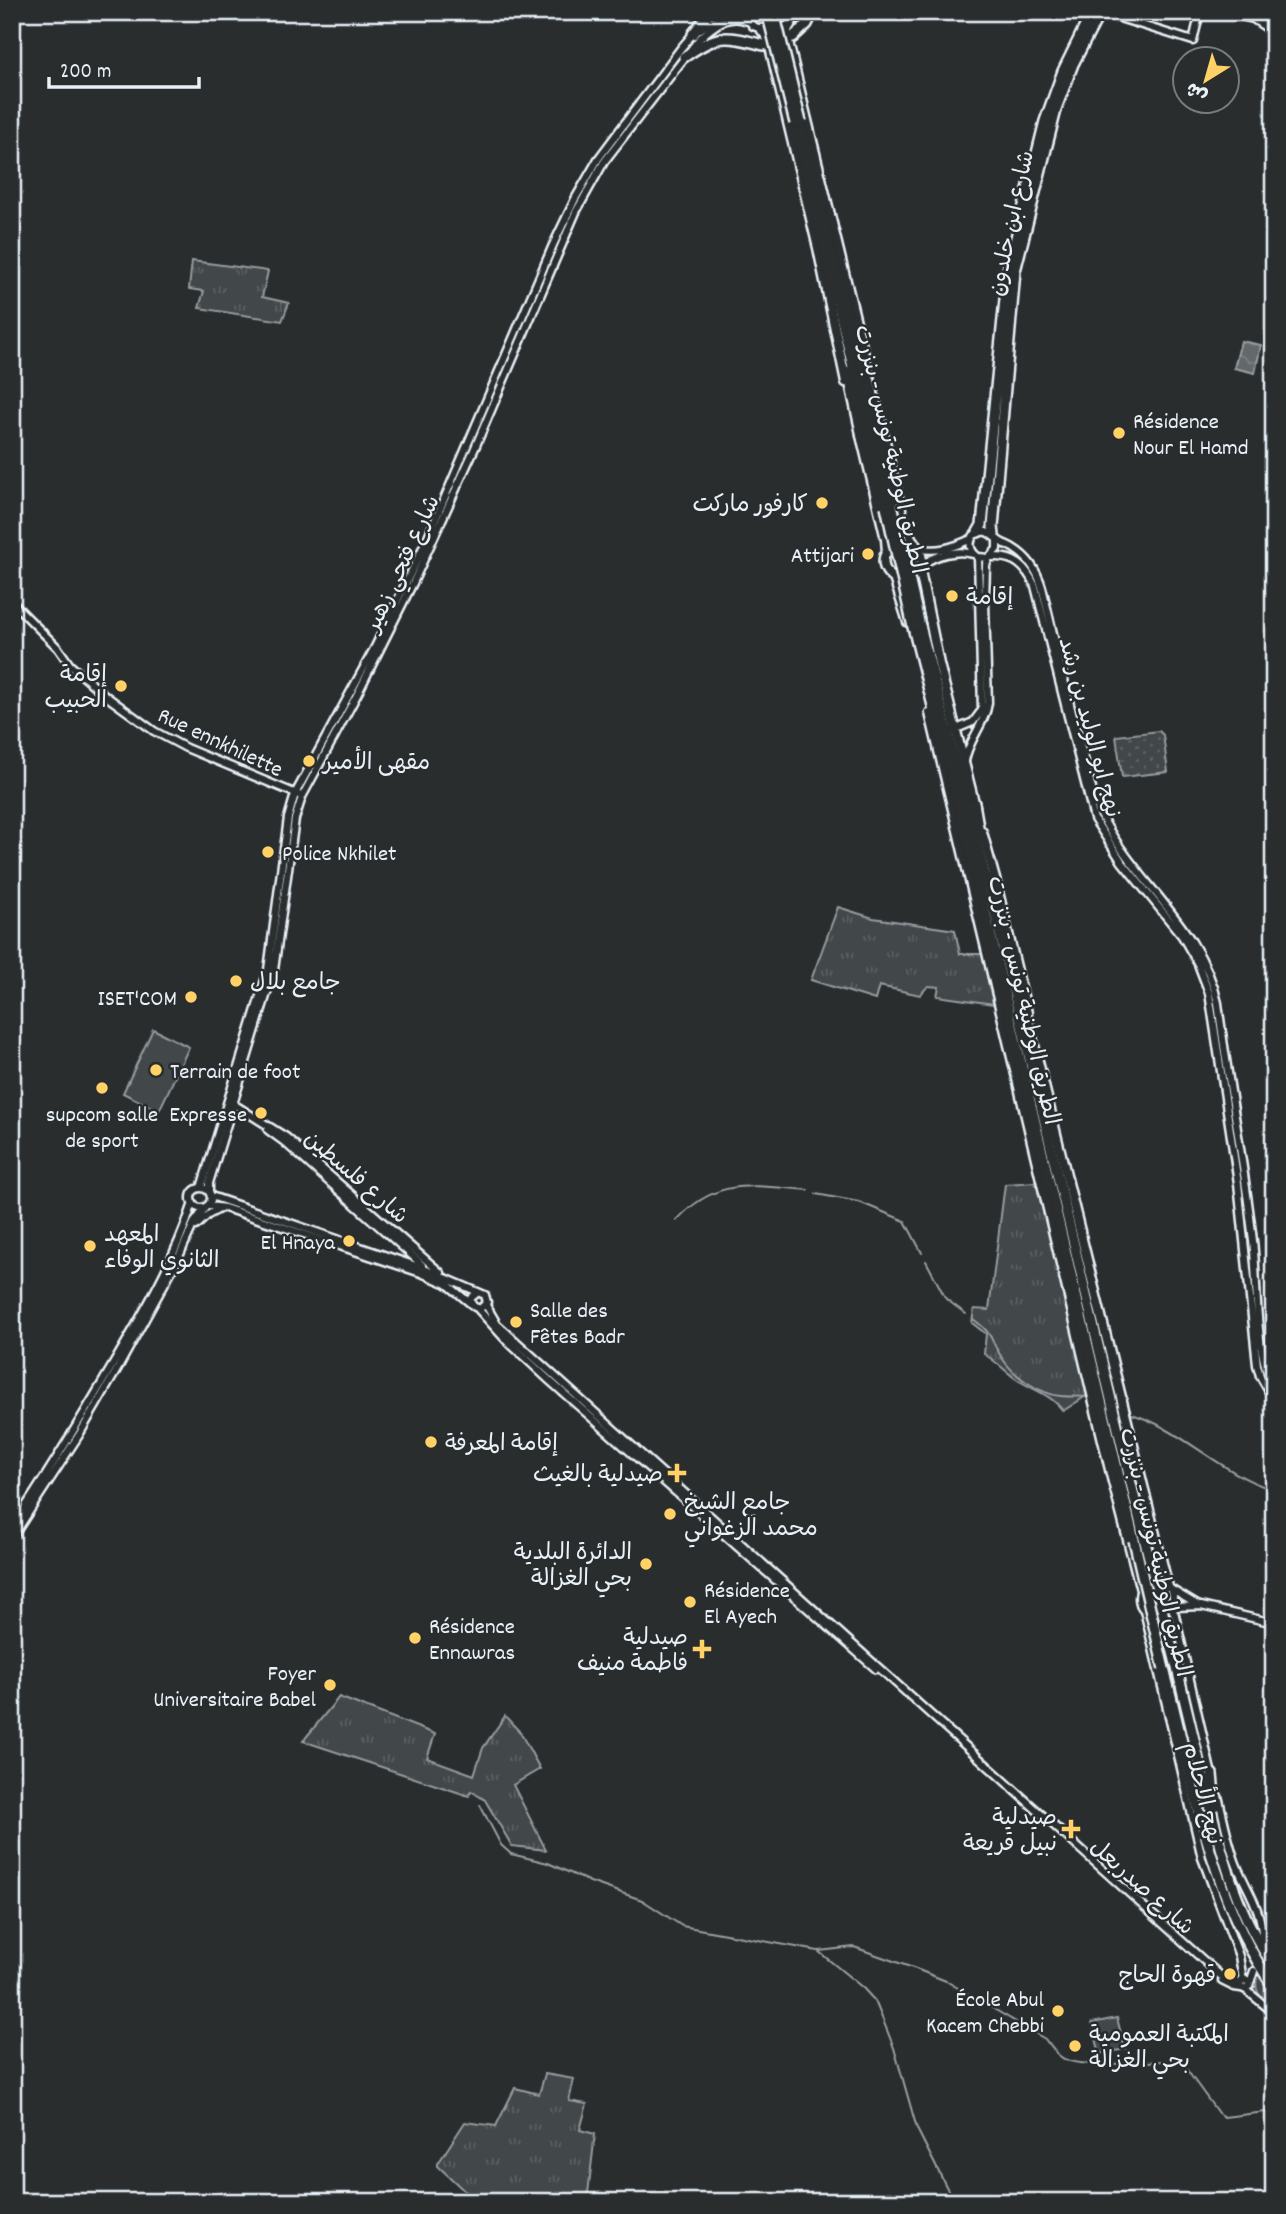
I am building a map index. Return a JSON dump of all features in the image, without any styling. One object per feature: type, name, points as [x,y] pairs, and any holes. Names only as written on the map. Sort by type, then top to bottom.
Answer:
[{"type":"highway","points":[[692,34],[710,12]]},
{"type":"highway","name":"الطريق الوطنية تونس - بنزرت","points":[[767,12],[834,259],[917,626],[1164,1669],[1221,1888],[1247,1944],[1274,1987]]},
{"type":"highway","name":"الطريق الوطنية تونس - بنزرت","points":[[774,12],[834,288],[889,505]]},
{"type":"highway","points":[[793,37],[807,24],[813,12]]},
{"type":"highway","name":"شارع ابن خلدون","points":[[975,535],[982,525],[1009,270],[1045,121],[1057,85],[1092,12]]},
{"type":"highway","name":"شارع ابن خلدون","points":[[996,537],[993,527],[1015,271],[1057,106],[1073,64],[1100,12]]},
{"type":"highway","points":[[684,57],[709,41],[723,37],[764,45]]},
{"type":"highway","points":[[834,259],[881,423]]},
{"type":"highway","points":[[834,288],[841,337],[863,441]]},
{"type":"highway","name":"الطريق الوطنية تونس - بنزرت","points":[[917,626],[994,911],[1144,1538],[1231,1883],[1255,1938],[1274,1966]]},
{"type":"highway","points":[[974,803],[994,911],[1031,1033]]},
{"type":"highway","points":[[967,863],[1004,992]]},
{"type":"highway","points":[[1014,1038],[1035,1151]]},
{"type":"highway","points":[[1212,1774],[1215,1808],[1231,1883]]},
{"type":"main road","points":[[796,15],[787,30],[789,46],[907,529],[922,559],[921,568],[954,730],[995,879],[1169,1588]]},
{"type":"main road","points":[[761,29],[767,37],[771,51],[818,248],[848,393],[863,441],[886,539],[884,564],[894,578],[906,580],[916,576],[921,568]]},
{"type":"main road","points":[[887,552],[902,542],[916,547]]},
{"type":"main road","points":[[894,578],[903,603],[967,863],[1141,1590]]},
{"type":"street","name":"شارع فتحي زهير","points":[[201,1188],[265,981],[288,817],[427,539],[575,199],[598,159],[692,34],[726,12]]},
{"type":"street","points":[[742,12],[747,21],[761,29],[779,29],[796,15]]},
{"type":"street","points":[[1100,12],[1193,41],[1200,12]]},
{"type":"street","points":[[1224,12],[1258,21],[1274,33]]},
{"type":"street","name":"شارع فتحي زهير","points":[[210,1194],[209,1183],[237,1108],[274,970],[299,795],[358,693],[413,583],[474,450],[576,212],[604,162],[705,33],[719,23],[733,18],[747,21]]},
{"type":"street","points":[[916,547],[929,551],[947,548],[975,535],[990,532],[996,537],[997,549],[986,565],[988,704],[984,720],[968,747],[964,766]]},
{"type":"street","points":[[954,730],[973,722],[982,710],[976,556],[970,544],[975,535]]},
{"type":"street","name":"نهج ابو الوليد بن رشد","points":[[996,537],[1027,559],[1040,579],[1077,734],[1101,816],[1140,875],[1188,933],[1204,961],[1213,985],[1253,1239],[1262,1354],[1266,1373],[1274,1387]]},
{"type":"street","points":[[921,568],[930,559],[965,551],[976,556],[990,557]]},
{"type":"street","name":"نهج ابو الوليد بن رشد","points":[[990,557],[1013,560],[1028,572],[1038,597],[1094,819],[1122,862],[1182,936],[1206,985],[1238,1183],[1257,1365],[1260,1376],[1274,1400]]},
{"type":"street","name":"Rue ennkhilette","points":[[12,602],[58,648],[70,665],[142,723],[186,748],[299,795]]},
{"type":"street","name":"شارع فلسطين","points":[[237,1108],[283,1141],[418,1261],[421,1270]]},
{"type":"street","name":"شارع فلسطين","points":[[237,1108],[286,1137],[445,1277]]},
{"type":"street","points":[[12,1527],[94,1397],[157,1287],[185,1227],[193,1203],[192,1195],[201,1188],[210,1194],[421,1270],[447,1284],[478,1309],[486,1305],[486,1297],[482,1293],[445,1277],[421,1270],[223,1207],[197,1207],[193,1203]]},
{"type":"street","points":[[12,1538],[112,1379],[199,1214],[207,1207],[210,1194]]},
{"type":"street","points":[[189,1236],[199,1222],[223,1207]]},
{"type":"street","points":[[471,1304],[471,1298],[477,1293]]},
{"type":"street","name":"شارع صدربعل","points":[[486,1305],[498,1324],[1082,1852],[1221,1976],[1245,1985]]},
{"type":"street","name":"شارع صدربعل","points":[[478,1309],[506,1340],[550,1381],[1221,1981],[1230,1986],[1245,1985]]},
{"type":"street","points":[[1201,1606],[1161,1582],[1152,1582],[1141,1590],[1140,1603],[1144,1610],[1152,1615],[1161,1614],[1171,1606],[1201,1606],[1274,1623]]},
{"type":"street","points":[[1169,1588],[1172,1595],[1171,1606],[1212,1774],[1236,1864],[1260,1914],[1263,1925],[1262,1940]]},
{"type":"street","name":"نهج الأحلام","points":[[1144,1610],[1202,1858],[1240,1956],[1245,1985]]},
{"type":"street","points":[[1254,1971],[1245,1985],[1274,2013]]},
{"type":"green space","points":[[192,261],[268,271],[262,297],[289,303],[282,321],[199,308],[204,291],[189,289]]},
{"type":"green space","points":[[1159,731],[1163,735],[1168,772],[1122,777],[1116,736]]},
{"type":"green space","points":[[838,907],[873,918],[955,930],[960,954],[982,954],[994,1004],[937,996],[939,987],[928,986],[920,995],[879,986],[875,1000],[811,980]]},
{"type":"green space","name":"Terrain de foot","points":[[153,1029],[189,1047],[159,1111],[123,1093]]},
{"type":"green space","points":[[1036,1182],[1089,1394],[1063,1411],[1053,1400],[1016,1379],[984,1354],[986,1334],[972,1323],[974,1309],[989,1310],[1005,1184]]},
{"type":"green space","points":[[339,1697],[435,1734],[427,1758],[474,1775],[483,1748],[505,1716],[520,1732],[540,1769],[513,1785],[546,1850],[512,1846],[485,1800],[471,1791],[469,1796],[303,1741]]},
{"type":"green space","points":[[1258,1972],[1274,1994],[1274,2009],[1258,1993]]},
{"type":"green space","points":[[1117,2018],[1125,2049],[1100,2054],[1092,2023]]},
{"type":"green space","points":[[545,2074],[574,2079],[569,2101],[587,2104],[580,2130],[595,2134],[587,2202],[474,2200],[437,2165],[465,2122],[496,2126],[515,2088],[539,2094]]},
{"type":"water","points":[[1241,341],[1261,345],[1255,373],[1234,368]]},
{"type":"waterway","points":[[676,1221],[691,1207],[721,1190],[753,1186],[808,1190]]},
{"type":"waterway","points":[[816,1194],[859,1202],[905,1221],[922,1253]]},
{"type":"waterway","points":[[926,1261],[946,1299],[966,1314]]},
{"type":"waterway","points":[[973,1319],[988,1333],[1007,1365],[1028,1383],[1053,1395],[1089,1397]]},
{"type":"waterway","points":[[1129,1413],[1147,1419],[1178,1436],[1244,1478],[1274,1490]]},
{"type":"waterway","points":[[480,1805],[501,1845],[511,1854],[548,1863],[590,1882],[642,1900],[682,1926],[818,1951],[863,1988],[875,2001],[894,2048],[917,2129],[954,2202]]},
{"type":"waterway","points":[[819,1951],[854,1947],[946,1981],[1045,2039],[1064,2059],[1088,2064],[1175,2061],[1184,2066],[1218,2113],[1224,2117],[1274,2111]]},
{"type":"place","name":"Résidence Nour El Hamd","points":[[1119,433]]},
{"type":"place","name":"كارفور ماركت","points":[[822,503]]},
{"type":"place","name":"Attijari","points":[[868,554]]},
{"type":"place","name":"إقامة","points":[[952,596]]},
{"type":"place","name":"إقامة الحبيب","points":[[121,686]]},
{"type":"place","name":"مقهى الأمير","points":[[309,761]]},
{"type":"place","name":"Police Nkhilet","points":[[268,852]]},
{"type":"place","name":"جامع بلال","points":[[236,981]]},
{"type":"place","name":"ISET'COM","points":[[191,997]]},
{"type":"place","name":"Terrain de foot","points":[[156,1070]]},
{"type":"place","name":"supcom salle de sport","points":[[102,1088]]},
{"type":"place","name":"Expresse","points":[[261,1113]]},
{"type":"place","name":"El Hnaya","points":[[349,1241]]},
{"type":"place","name":"المعهد الثانوي الوفاء","points":[[90,1246]]},
{"type":"place","name":"Salle des Fêtes Badr","points":[[516,1322]]},
{"type":"place","name":"إقامة المعرفة","points":[[431,1442]]},
{"type":"place","name":"صيدلية بالغيث","points":[[677,1473]]},
{"type":"place","name":"جامع الشيخ محمد الزغواني","points":[[670,1514]]},
{"type":"place","name":"الدائرة البلدية بحي الغزالة","points":[[646,1564]]},
{"type":"place","name":"Résidence El Ayech","points":[[690,1602]]},
{"type":"place","name":"Résidence Ennawras","points":[[415,1638]]},
{"type":"place","name":"صيدلية فاطمة منيف","points":[[702,1649]]},
{"type":"place","name":"Foyer Universitaire Babel","points":[[330,1685]]},
{"type":"place","name":"صيدلية نبيل قريعة","points":[[1071,1829]]},
{"type":"place","name":"قهوة الحاج","points":[[1230,1974]]},
{"type":"place","name":"École Abul Kacem Chebbi","points":[[1058,2011]]},
{"type":"place","name":"المكتبة العمومية بحي الغزالة","points":[[1075,2046]]}]
